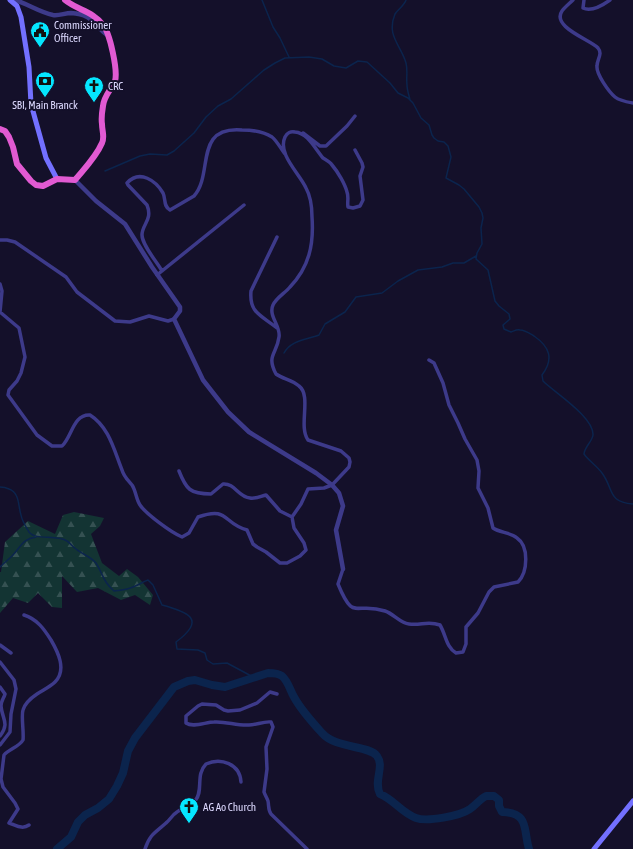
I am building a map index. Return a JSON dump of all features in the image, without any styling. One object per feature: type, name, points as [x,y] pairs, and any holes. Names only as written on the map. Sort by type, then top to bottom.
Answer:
[{"type":"highway","points":[[0,129],[5,131],[9,137],[17,164],[31,181],[36,185],[43,186],[57,179],[75,180],[92,159],[103,141],[103,105],[105,96],[114,81],[116,74],[108,36],[103,24],[95,16],[65,0]]},
{"type":"main road","points":[[10,0],[17,6],[21,17],[29,66],[31,104],[46,158],[57,179]]},
{"type":"main road","points":[[594,849],[633,801]]},
{"type":"street","points":[[15,0],[55,16],[71,14],[85,16],[94,21],[108,36]]},
{"type":"street","points":[[573,0],[562,11],[562,21],[572,31],[598,48],[600,53],[597,71],[611,94],[616,98],[633,103]]},
{"type":"street","points":[[584,0],[583,8],[586,10],[594,8],[610,0]]},
{"type":"street","points":[[285,154],[285,136],[290,132],[303,132],[320,146],[326,146],[348,126],[355,116]]},
{"type":"street","points":[[0,284],[2,291],[0,312],[19,328],[25,357],[21,373],[8,395],[41,439],[52,446],[62,446],[78,419],[82,416],[90,415],[110,438],[122,472],[133,486],[140,506],[152,517],[182,537],[188,533],[198,517],[212,513],[222,514],[238,528],[246,530],[256,547],[280,562],[287,563],[300,556],[306,549],[304,543],[294,528],[292,517],[302,504],[308,488],[324,488],[332,485],[349,467],[350,462],[349,458],[341,451],[308,440],[306,437],[304,393],[299,385],[276,374],[272,364],[272,355],[279,335],[272,312],[273,305],[299,276],[309,255],[312,241],[312,216],[310,198],[304,184],[285,154],[272,138],[262,133],[249,130],[233,129],[217,135],[208,147],[200,186],[197,193],[170,210],[166,207],[164,194],[149,178],[143,176],[130,180],[128,185],[147,205],[148,209],[147,223],[142,233],[143,241],[162,271]]},
{"type":"street","points":[[296,132],[305,137],[323,158],[332,164],[347,190],[348,207],[354,208],[360,206],[363,200],[360,176],[362,163],[355,150]]},
{"type":"street","points":[[0,240],[14,242],[58,271],[66,277],[77,292],[115,321],[130,322],[149,316],[168,321],[174,320],[180,311],[180,307],[157,275],[125,224],[96,201],[75,180]]},
{"type":"street","points":[[157,275],[244,205]]},
{"type":"street","points":[[277,237],[251,291],[251,300],[255,311],[278,328]]},
{"type":"street","points":[[174,320],[203,380],[228,412],[249,432],[332,485],[339,493],[343,506],[336,530],[343,569],[338,584],[348,605],[353,608],[374,609],[387,612],[407,624],[429,622],[440,625],[447,643],[456,653],[463,652],[465,648],[466,627],[478,613],[489,592],[494,587],[518,582],[524,574],[525,562],[523,546],[516,537],[493,528],[488,508],[478,488],[479,471],[477,460],[449,405],[443,384],[434,363],[429,360]]},
{"type":"street","points":[[179,471],[185,485],[189,490],[210,494],[220,485],[228,484],[246,498],[266,495],[280,511],[292,517]]},
{"type":"street","points":[[24,615],[37,622],[47,634],[56,648],[60,658],[61,669],[60,674],[54,683],[25,704],[22,712],[23,740],[20,745],[6,752],[4,755],[1,779],[3,787],[18,809],[8,823],[20,827],[29,825]]},
{"type":"street","points":[[0,644],[11,653]]},
{"type":"street","points":[[0,662],[14,680],[16,689],[11,714],[10,732],[0,745]]},
{"type":"street","points":[[0,687],[5,694],[1,705],[6,724],[4,731],[0,736]]},
{"type":"street","points":[[277,694],[270,692],[257,703],[233,711],[224,710],[216,705],[202,704],[186,716],[186,723],[189,725],[195,725],[217,722],[248,726],[267,721],[271,722],[273,727],[266,747],[267,769],[264,795],[267,798],[269,811],[271,814],[307,849]]},
{"type":"street","points":[[145,849],[148,840],[154,832],[177,812],[195,802],[199,793],[201,771],[206,764],[219,762],[233,765],[240,773],[241,782]]},
{"type":"green space","points":[[74,512],[104,518],[100,526],[91,534],[102,563],[119,576],[127,569],[138,577],[153,595],[150,605],[135,595],[121,600],[98,588],[77,592],[62,576],[62,608],[52,607],[38,593],[28,603],[13,598],[0,613],[0,572],[5,542],[28,521],[55,534],[63,515]]},
{"type":"waterway","points":[[262,0],[273,27],[289,57]]},
{"type":"waterway","points":[[406,0],[395,14],[392,28],[395,40],[406,63],[407,87],[410,100]]},
{"type":"waterway","points":[[105,171],[140,156],[150,154],[167,155],[174,151],[194,133],[206,117],[218,106],[231,99],[264,70],[285,58],[309,57],[322,59],[334,66],[346,68],[358,61],[367,62],[390,83],[398,93],[408,98],[413,103],[421,118],[429,125],[434,138],[438,141],[444,142],[448,146],[451,157],[446,178],[464,189],[482,213],[482,244],[477,253],[476,259],[488,270],[495,301],[509,314],[510,319],[503,325],[504,329],[511,332],[518,330],[525,331],[544,344],[547,349],[549,359],[546,369],[542,375],[543,381],[581,413],[587,421],[592,428],[593,435],[584,454],[602,473],[615,498],[619,501],[633,504]]},
{"type":"waterway","points":[[284,353],[291,345],[319,335],[325,324],[345,312],[356,297],[382,293],[398,281],[418,270],[442,267],[453,263],[464,263],[476,256]]},
{"type":"waterway","points":[[0,487],[4,487],[15,493],[24,524],[32,535],[57,538],[67,541],[78,551],[96,563],[105,581],[114,591],[128,589],[148,580],[153,585],[162,605],[180,610],[186,614],[192,622],[191,628],[176,642],[177,649],[198,650],[205,653],[207,660],[213,664],[227,663],[255,678]]},
{"type":"waterway","points":[[0,567],[22,544],[31,538],[36,537]]},
{"type":"waterway","points":[[57,849],[71,837],[78,822],[85,815],[98,808],[109,799],[123,773],[128,751],[135,738],[174,687],[188,681],[195,680],[225,687],[268,673],[279,674],[284,678],[303,711],[328,738],[335,742],[367,750],[377,756],[380,765],[378,784],[380,794],[385,796],[406,813],[421,819],[443,818],[465,812],[486,796],[494,796],[499,800],[499,806],[502,812],[511,813],[521,819],[524,824],[529,849]]},
{"type":"place","name":"Commissioner Officer","points":[[40,48]]},
{"type":"place","name":"SBI, Main Branck","points":[[45,98]]},
{"type":"place","name":"CRC","points":[[94,103]]},
{"type":"place","name":"AG Ao Church","points":[[189,824]]}]
